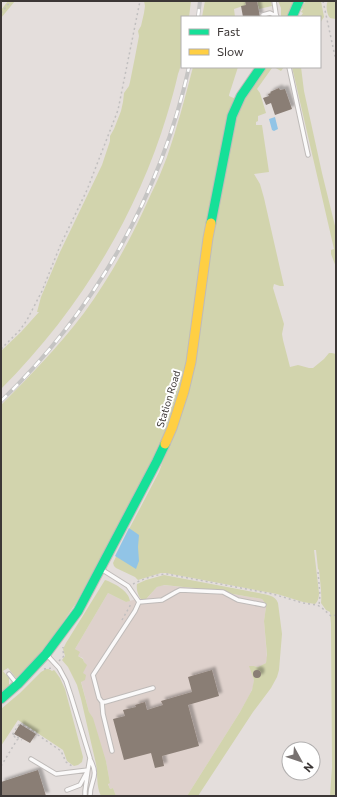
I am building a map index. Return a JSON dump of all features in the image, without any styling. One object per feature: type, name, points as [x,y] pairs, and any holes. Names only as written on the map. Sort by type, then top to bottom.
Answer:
[{"type":"main road","points":[[292,16],[299,1]]},
{"type":"main road","name":"Station Road","points":[[1,699],[17,685],[46,654],[78,611],[166,442],[176,416],[192,356],[208,238],[231,118],[241,96],[259,71]]},
{"type":"lane","points":[[274,1],[277,16]]},
{"type":"lane","points":[[263,15],[270,13],[277,16]]},
{"type":"lane","points":[[289,68],[308,154]]},
{"type":"lane","points":[[101,569],[129,587],[139,602],[138,607],[93,674],[99,698],[102,702],[103,714],[112,751]]},
{"type":"lane","points":[[139,602],[162,600],[180,590],[223,592],[238,600],[264,605]]},
{"type":"lane","points":[[46,654],[56,664],[68,685],[90,758],[95,767],[95,777],[91,787],[90,796]]},
{"type":"lane","points":[[9,674],[17,685]]},
{"type":"lane","points":[[102,702],[153,688]]},
{"type":"lane","points":[[85,796],[90,758]]},
{"type":"lane","points":[[31,759],[56,774],[88,770]]},
{"type":"lane","points":[[67,790],[80,785],[88,770]]},
{"type":"path","points":[[1,13],[11,1]]},
{"type":"path","points":[[1,349],[20,330],[32,311],[54,259],[87,190],[118,110],[140,1]]},
{"type":"path","points":[[322,1],[336,61]]},
{"type":"path","points":[[318,572],[320,595],[319,606]]},
{"type":"path","points":[[129,587],[133,583],[143,579],[160,574],[167,574],[273,594],[319,606],[331,616],[336,615]]},
{"type":"path","points":[[124,628],[120,624],[132,602]]},
{"type":"path","points":[[42,670],[47,668],[51,669],[64,656],[64,645]]},
{"type":"path","points":[[13,734],[20,723],[35,732],[61,752],[66,762],[72,766],[74,772]]},
{"type":"path","points":[[13,734],[22,740]]},
{"type":"path","points":[[1,766],[18,740],[13,736],[13,734]]},
{"type":"path","points":[[1,777],[2,781]]},
{"type":"shaded area","points":[[162,585],[204,589],[262,599],[266,607],[264,621],[267,658],[266,663],[258,667],[250,666],[254,680],[250,694],[187,796],[116,796],[113,788],[110,789],[108,783],[110,783],[106,761],[89,712],[81,681],[85,664],[83,658],[78,656],[75,649],[108,593],[126,602],[140,598],[143,600],[148,597],[157,587]]},
{"type":"green space","points":[[8,1],[15,1],[1,18],[1,10]]},
{"type":"green space","points":[[144,1],[191,1],[189,16],[181,16],[181,62],[167,115],[154,153],[139,191],[121,227],[79,296],[55,329],[29,360],[1,389],[1,351],[39,312],[37,312],[41,297],[60,252],[102,165],[110,141],[110,136],[121,111],[124,93],[129,86],[139,36],[138,31],[141,26],[145,6]]},
{"type":"green space","points":[[205,1],[245,1],[246,5],[234,9],[235,16],[202,16]]},
{"type":"green space","points":[[257,1],[271,1],[272,6],[259,9]]},
{"type":"green space","points":[[278,1],[294,1],[287,16],[281,16],[281,8]]},
{"type":"green space","points":[[306,1],[321,1],[324,17],[321,22],[321,16],[301,16],[303,9],[301,8]]},
{"type":"green space","points":[[328,1],[336,1],[336,19],[330,18],[328,15]]},
{"type":"green space","points":[[193,68],[238,68],[229,95],[236,99],[180,397],[156,455],[76,603],[53,637],[35,659],[16,678],[8,668],[3,671],[9,678],[9,685],[1,693],[1,405],[65,337],[103,285],[121,255],[144,209],[167,157],[181,113]]},
{"type":"green space","points":[[265,68],[272,68],[257,89],[260,93],[266,113],[258,116],[258,121],[256,122],[256,125],[262,125],[269,172],[254,174],[260,184],[264,198],[284,286],[274,284],[273,288],[284,324],[282,334],[283,340],[290,367],[298,365],[313,368],[329,353],[336,354],[336,796],[330,796],[332,767],[331,624],[330,612],[326,610],[321,603],[321,587],[316,550],[314,550],[319,593],[315,604],[277,594],[166,573],[161,573],[138,580],[116,568],[113,563],[159,472],[176,425],[238,109]]},
{"type":"green space","points":[[276,68],[283,68],[281,71]]},
{"type":"green space","points":[[292,68],[301,68],[304,91],[336,230],[336,267],[331,254],[331,250],[334,249]]},
{"type":"green space","points":[[164,575],[268,595],[275,598],[278,603],[282,634],[277,677],[198,796],[187,796],[240,712],[252,690],[254,680],[249,666],[258,667],[266,663],[267,655],[264,621],[266,607],[262,599],[204,589],[164,585],[157,587],[146,599],[141,599],[137,584]]},
{"type":"green space","points":[[105,580],[117,585],[127,594],[130,601],[126,602],[108,593],[75,649],[80,652],[78,656],[83,659],[87,665],[83,673],[86,675],[85,680],[81,682],[89,712],[93,718],[106,761],[110,783],[108,784],[110,789],[113,788],[116,796],[101,796],[99,792],[96,764],[81,699],[77,685],[68,667],[62,660],[65,656],[63,649],[66,643]]},
{"type":"green space","points":[[46,669],[55,671],[65,689],[83,757],[82,762],[78,765],[74,766],[67,761],[63,750],[18,720],[1,746],[1,709]]},
{"type":"water","points":[[275,117],[278,129],[274,131],[272,130],[269,119]]},
{"type":"water","points":[[129,528],[139,535],[139,561],[136,569],[115,556]]},
{"type":"building","points":[[245,1],[257,1],[260,16],[243,16],[241,6],[246,5]]},
{"type":"building","points":[[279,88],[280,90],[285,89],[292,109],[275,115],[271,103],[266,105],[263,98],[269,96],[268,94],[271,93],[270,92]]},
{"type":"building","points":[[212,670],[219,696],[188,705],[199,746],[162,756],[164,766],[155,768],[151,753],[124,760],[113,719],[125,716],[123,710],[136,707],[135,705],[145,702],[147,710],[163,705],[161,701],[192,692],[188,677]]},
{"type":"building","points":[[257,670],[260,671],[260,677],[257,678],[254,677],[253,674],[254,671]]},
{"type":"building","points":[[20,724],[36,734],[30,743],[14,734]]},
{"type":"building","points":[[38,770],[46,796],[1,796],[1,782]]},
{"type":"railway","points":[[198,16],[200,1]]},
{"type":"railway","points":[[1,401],[35,366],[66,329],[120,248],[142,205],[161,160],[177,114],[189,68]]},
{"type":"traffic: fast","points":[[292,16],[299,1]]},
{"type":"traffic: fast","points":[[211,223],[232,116],[241,96],[260,68]]},
{"type":"traffic: fast","points":[[1,699],[18,684],[46,654],[78,611],[165,444]]},
{"type":"traffic: slow","points":[[165,444],[184,391],[191,362],[211,223]]}]
